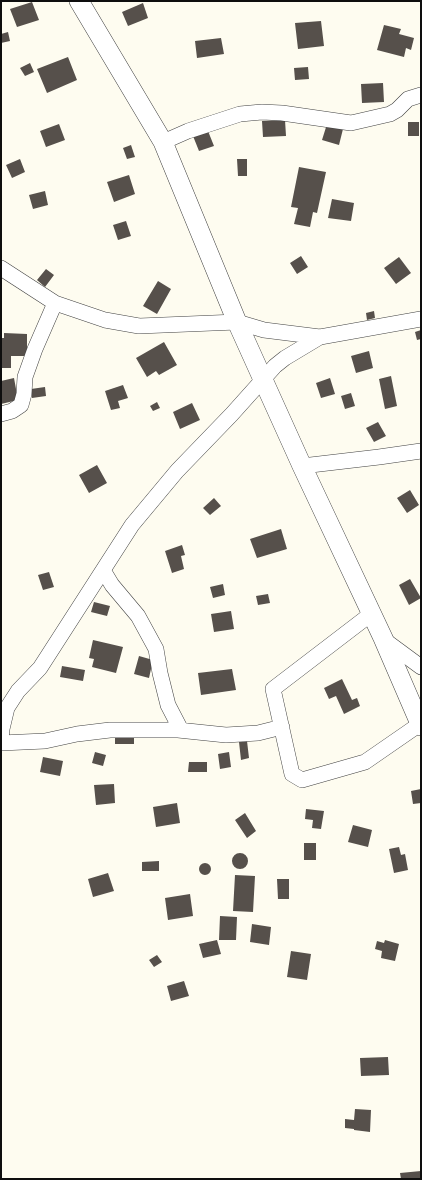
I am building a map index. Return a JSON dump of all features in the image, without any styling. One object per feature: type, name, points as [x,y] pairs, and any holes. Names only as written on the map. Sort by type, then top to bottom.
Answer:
[{"type":"street","points":[[79,1],[163,142],[237,322],[302,466],[383,638],[421,725],[365,762],[302,780],[292,774],[273,689],[371,614]]},
{"type":"street","points":[[163,142],[188,131],[234,116],[255,113],[282,113],[351,123],[390,114],[397,110],[408,99],[421,95]]},
{"type":"street","points":[[1,268],[55,303],[105,320],[139,326],[237,322],[264,330],[320,337],[421,318]]},
{"type":"street","points":[[1,414],[12,411],[21,405],[28,370],[35,349],[55,303]]},
{"type":"street","points":[[282,726],[258,733],[226,735],[181,730],[110,730],[77,734],[45,741],[1,743],[2,729],[7,708],[18,691],[40,668],[132,524],[177,471],[232,414],[263,379],[285,358],[320,337]]},
{"type":"street","points":[[302,466],[379,458],[421,451]]},
{"type":"street","points":[[103,570],[112,585],[138,616],[156,649],[168,705],[181,730]]},
{"type":"street","points":[[383,638],[421,667]]},
{"type":"building","points":[[32,2],[39,20],[17,27],[10,9]]},
{"type":"building","points":[[143,3],[148,18],[128,26],[122,12]]},
{"type":"building","points":[[321,21],[324,46],[298,49],[295,23]]},
{"type":"building","points":[[384,25],[401,29],[399,34],[414,38],[411,50],[406,48],[404,57],[377,50]]},
{"type":"building","points":[[8,32],[10,41],[1,43],[1,34]]},
{"type":"building","points":[[221,38],[224,54],[197,58],[195,41]]},
{"type":"building","points":[[68,57],[77,80],[47,93],[37,69]]},
{"type":"building","points":[[30,63],[34,72],[25,76],[20,68]]},
{"type":"building","points":[[308,67],[309,79],[295,80],[294,68]]},
{"type":"building","points":[[383,83],[384,102],[362,103],[361,84]]},
{"type":"building","points":[[285,120],[286,136],[263,137],[262,121]]},
{"type":"building","points":[[408,122],[419,122],[419,136],[408,136]]},
{"type":"building","points":[[59,124],[65,140],[46,147],[40,131]]},
{"type":"building","points":[[327,124],[343,129],[339,145],[322,140]]},
{"type":"building","points":[[208,131],[214,146],[199,151],[193,136]]},
{"type":"building","points":[[131,145],[135,157],[127,159],[123,148]]},
{"type":"building","points":[[20,159],[25,172],[12,178],[6,165]]},
{"type":"building","points":[[237,159],[247,159],[247,176],[238,176]]},
{"type":"building","points":[[299,167],[326,172],[317,213],[313,212],[310,227],[294,224],[298,208],[291,207]]},
{"type":"building","points":[[129,175],[135,194],[114,202],[107,182]]},
{"type":"building","points":[[45,191],[48,205],[33,209],[29,195]]},
{"type":"building","points":[[332,199],[354,203],[351,221],[328,218]]},
{"type":"building","points":[[126,221],[131,236],[118,240],[113,225]]},
{"type":"building","points":[[301,256],[308,267],[297,274],[290,263]]},
{"type":"building","points":[[399,257],[411,273],[396,284],[384,268]]},
{"type":"building","points":[[46,269],[54,275],[45,287],[37,280]]},
{"type":"building","points":[[158,281],[171,289],[157,314],[143,306]]},
{"type":"building","points":[[374,311],[375,318],[367,320],[366,313]]},
{"type":"building","points":[[421,330],[421,339],[417,340],[415,332]]},
{"type":"building","points":[[4,333],[27,334],[27,356],[11,356],[11,368],[1,368],[1,338],[4,338]]},
{"type":"building","points":[[164,342],[177,365],[159,375],[156,371],[147,377],[136,358]]},
{"type":"building","points":[[369,351],[373,368],[356,373],[351,356]]},
{"type":"building","points":[[391,376],[397,406],[385,409],[379,379]]},
{"type":"building","points":[[14,378],[18,400],[1,404],[1,381]]},
{"type":"building","points":[[330,378],[335,394],[321,398],[316,383]]},
{"type":"building","points":[[123,385],[128,398],[118,401],[120,408],[111,410],[105,391]]},
{"type":"building","points":[[45,387],[46,396],[32,398],[31,389]]},
{"type":"building","points":[[351,393],[355,406],[345,409],[341,396]]},
{"type":"building","points":[[157,402],[160,408],[153,411],[150,406]]},
{"type":"building","points":[[192,403],[200,420],[180,429],[173,412]]},
{"type":"building","points":[[378,422],[386,436],[374,442],[366,428]]},
{"type":"building","points":[[97,465],[107,483],[89,493],[79,475]]},
{"type":"building","points":[[410,490],[419,505],[407,513],[397,498]]},
{"type":"building","points":[[214,498],[221,506],[210,515],[203,508]]},
{"type":"building","points":[[281,529],[287,549],[257,558],[250,539]]},
{"type":"building","points":[[182,545],[185,555],[181,556],[184,569],[172,573],[165,551]]},
{"type":"building","points":[[49,572],[54,587],[43,590],[38,575]]},
{"type":"building","points":[[410,579],[421,598],[409,605],[399,585]]},
{"type":"building","points":[[223,584],[225,595],[213,598],[210,587]]},
{"type":"building","points":[[268,594],[270,603],[258,605],[256,596]]},
{"type":"building","points":[[94,602],[110,606],[107,616],[91,612]]},
{"type":"building","points":[[231,611],[234,629],[214,632],[211,614]]},
{"type":"building","points":[[93,640],[123,647],[116,673],[92,667],[94,659],[89,658]]},
{"type":"building","points":[[139,656],[153,660],[149,678],[134,674]]},
{"type":"building","points":[[62,666],[85,670],[83,681],[60,677]]},
{"type":"building","points":[[232,669],[236,690],[201,695],[198,673]]},
{"type":"building","points":[[342,679],[352,700],[357,698],[360,706],[344,714],[336,696],[329,699],[324,688]]},
{"type":"building","points":[[115,735],[134,736],[134,744],[115,744]]},
{"type":"building","points":[[247,741],[249,758],[241,760],[239,742]]},
{"type":"building","points":[[95,752],[106,755],[103,766],[92,763]]},
{"type":"building","points":[[229,752],[231,767],[220,769],[218,754]]},
{"type":"building","points":[[43,757],[63,761],[60,776],[40,772]]},
{"type":"building","points":[[189,762],[207,762],[207,772],[188,772]]},
{"type":"building","points":[[114,784],[115,803],[96,805],[94,785]]},
{"type":"building","points":[[421,789],[421,803],[413,804],[411,791]]},
{"type":"building","points":[[177,803],[180,823],[156,827],[153,807]]},
{"type":"building","points":[[306,809],[324,811],[321,829],[312,828],[313,820],[305,819]]},
{"type":"building","points":[[245,813],[256,831],[247,838],[235,820]]},
{"type":"building","points":[[353,825],[372,830],[368,847],[348,842]]},
{"type":"building","points":[[304,843],[316,843],[316,860],[304,860]]},
{"type":"building","points":[[399,847],[401,855],[405,854],[408,870],[394,873],[389,849]]},
{"type":"building","points":[[240,853],[246,855],[248,861],[246,867],[240,869],[234,867],[232,861],[234,855]]},
{"type":"building","points":[[159,861],[159,871],[142,871],[142,862]]},
{"type":"building","points":[[207,863],[210,864],[210,874],[203,875],[200,874],[199,867],[200,864]]},
{"type":"building","points":[[108,873],[114,891],[93,897],[88,879]]},
{"type":"building","points":[[235,875],[255,876],[253,912],[233,911]]},
{"type":"building","points":[[277,879],[289,879],[289,899],[278,899]]},
{"type":"building","points":[[190,894],[193,916],[168,920],[165,898]]},
{"type":"building","points":[[220,916],[237,917],[236,940],[219,940]]},
{"type":"building","points":[[252,924],[271,927],[269,945],[250,942]]},
{"type":"building","points":[[217,940],[221,954],[203,958],[199,944]]},
{"type":"building","points":[[385,940],[399,944],[395,961],[381,958],[382,951],[375,949],[377,941],[384,943]]},
{"type":"building","points":[[291,951],[311,954],[307,980],[287,977]]},
{"type":"building","points":[[157,955],[162,962],[154,967],[149,960]]},
{"type":"building","points":[[184,981],[189,996],[171,1001],[167,986]]},
{"type":"building","points":[[388,1057],[389,1075],[361,1076],[360,1058]]},
{"type":"building","points":[[355,1109],[371,1110],[370,1132],[345,1128],[345,1119],[354,1120]]},
{"type":"building","points":[[421,1171],[421,1179],[401,1179],[400,1173]]}]
